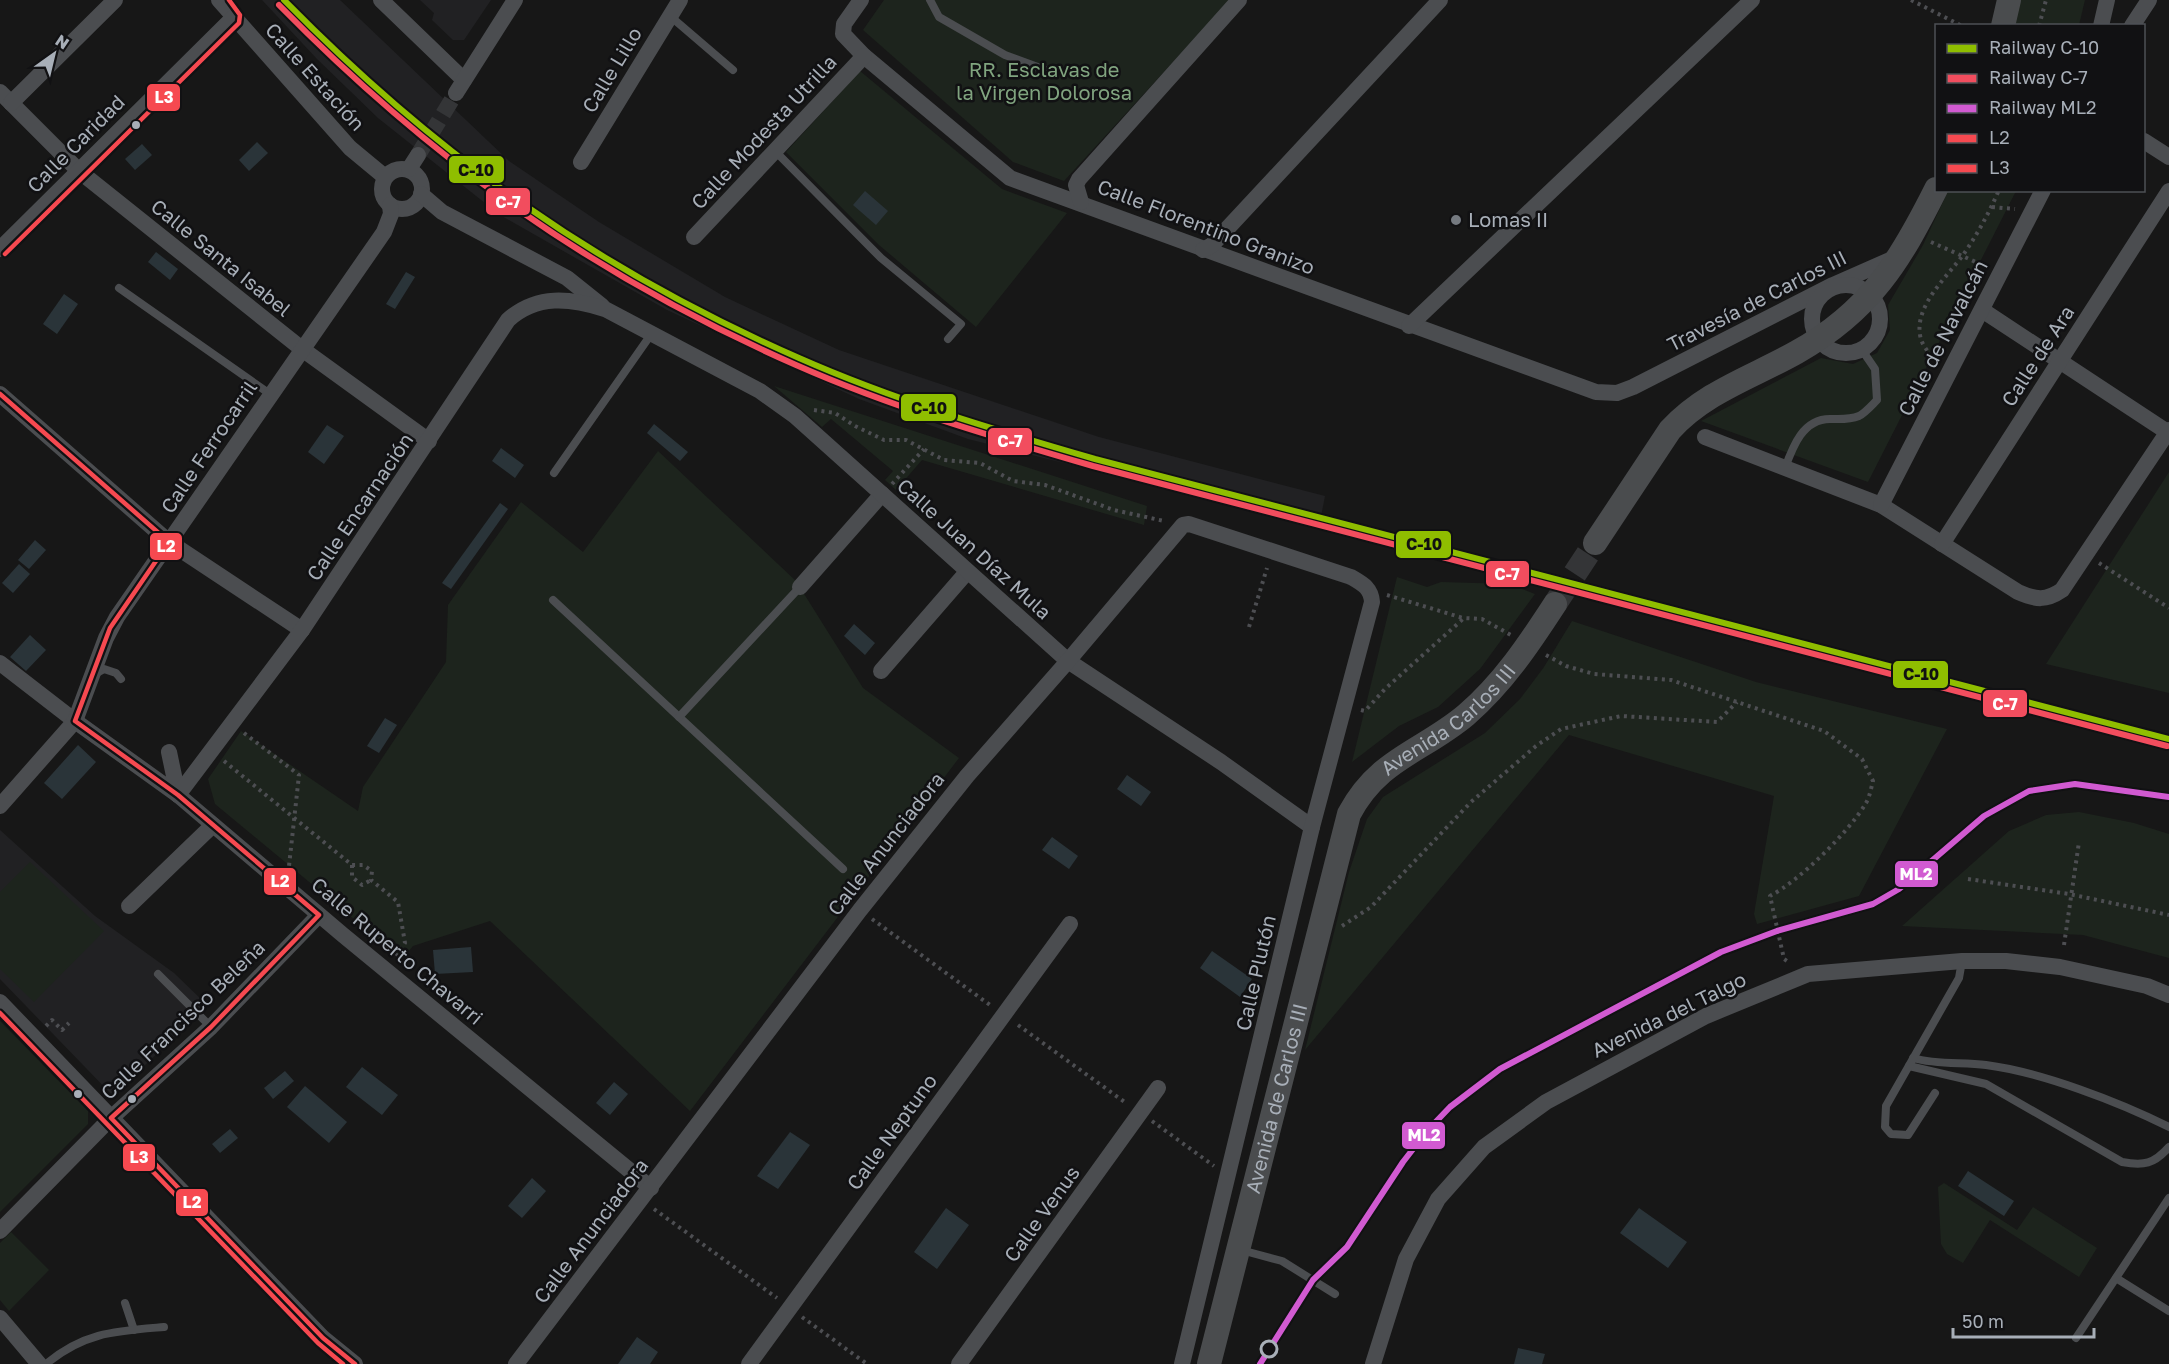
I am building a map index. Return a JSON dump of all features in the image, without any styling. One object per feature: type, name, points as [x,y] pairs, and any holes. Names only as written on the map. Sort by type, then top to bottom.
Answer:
[{"type":"street","points":[[5,97],[115,0]]},
{"type":"street","name":"Calle Estación","points":[[219,0],[361,160],[385,177]]},
{"type":"street","points":[[381,0],[460,87],[515,0]]},
{"type":"street","name":"Calle Lillo","points":[[581,162],[680,0]]},
{"type":"street","name":"Calle Florentino Granizo","points":[[861,0],[844,24],[843,34],[864,56],[1010,178],[1081,202],[1409,326],[1596,392],[1617,393],[1633,387]]},
{"type":"street","points":[[1081,202],[1076,185],[1079,179],[1239,0]]},
{"type":"street","points":[[1409,326],[1752,0]]},
{"type":"street","points":[[2003,24],[2009,0]]},
{"type":"street","points":[[2101,24],[2107,0]]},
{"type":"street","points":[[2133,24],[2149,0]]},
{"type":"street","points":[[1203,250],[1212,245],[1439,2]]},
{"type":"street","name":"Calle Caridad","points":[[0,249],[233,18]]},
{"type":"street","name":"Calle Modesta Utrilla","points":[[694,237],[864,56]]},
{"type":"street","name":"Calle Santa Isabel","points":[[5,97],[79,171],[302,349],[429,441]]},
{"type":"street","points":[[2145,142],[2169,157]]},
{"type":"street","points":[[422,194],[409,208],[402,209],[390,206],[385,201],[381,189],[385,177],[395,169],[413,162],[422,194],[442,212],[567,278],[605,309]]},
{"type":"street","points":[[1595,543],[1670,430],[1683,415],[1710,395],[1818,339],[1870,297],[1899,255],[1935,191]]},
{"type":"street","name":"Calle de Ara","points":[[1941,544],[2169,191]]},
{"type":"street","name":"Calle de Navalcán","points":[[1881,505],[2042,192]]},
{"type":"street","name":"Calle Ferrocarril","points":[[75,721],[110,628],[384,232],[391,213],[390,206]]},
{"type":"street","name":"Travesía de Carlos III","points":[[1633,387],[1833,285],[1899,255]]},
{"type":"street","points":[[1844,283],[1860,286],[1870,297],[1879,309],[1879,326],[1874,339],[1862,350],[1847,353],[1835,352],[1818,339],[1811,321],[1814,308],[1822,294],[1833,285],[1844,283]]},
{"type":"street","name":"Calle Encarnación","points":[[178,795],[303,630],[508,320],[519,310],[532,303],[548,300],[582,302],[605,309]]},
{"type":"street","name":"Calle Juan Díaz Mula","points":[[605,309],[760,391],[795,416],[1068,661],[1221,762],[1312,827]]},
{"type":"street","points":[[1705,437],[1881,505],[2018,592],[2033,599],[2050,599],[2062,590],[2169,432],[1982,310]]},
{"type":"street","points":[[0,394],[169,542],[303,630]]},
{"type":"street","points":[[800,587],[882,494]]},
{"type":"street","points":[[1183,525],[1189,524],[1273,551]]},
{"type":"street","name":"Calle Anunciadora","points":[[516,1364],[860,910],[967,776],[1183,525]]},
{"type":"street","name":"Calle Plutón","points":[[1182,1364],[1312,827],[1372,602],[1371,593],[1365,585],[1352,577],[1273,551]]},
{"type":"street","points":[[881,671],[967,572]]},
{"type":"street","name":"Avenida Carlos III","points":[[1344,833],[1356,801],[1376,776],[1446,730],[1477,706],[1512,667],[1555,604]]},
{"type":"street","name":"Calle Ruperto Chavarri","points":[[0,663],[75,721],[178,795],[646,1193]]},
{"type":"street","points":[[0,806],[75,721]]},
{"type":"street","points":[[169,752],[178,795]]},
{"type":"street","points":[[129,906],[213,825]]},
{"type":"street","name":"Avenida de Carlos III","points":[[1209,1364],[1344,833]]},
{"type":"street","name":"Calle Francisco Beleña","points":[[0,1231],[111,1118],[211,1027],[319,915]]},
{"type":"street","name":"Calle Neptuno","points":[[749,1364],[1070,924]]},
{"type":"street","name":"Avenida del Talgo","points":[[1373,1364],[1406,1259],[1438,1199],[1484,1147],[1546,1102],[1706,1016],[1808,974],[1962,960],[2006,961],[2060,967],[2147,986],[2169,995]]},
{"type":"street","points":[[0,1002],[324,1338],[355,1364]]},
{"type":"street","name":"Calle Venus","points":[[959,1364],[1158,1088]]},
{"type":"street","points":[[0,1318],[39,1364]]},
{"type":"lane","points":[[930,0],[939,17],[1005,56],[1054,73]]},
{"type":"lane","points":[[670,16],[733,70]]},
{"type":"lane","points":[[775,151],[881,258],[961,324],[948,339]]},
{"type":"lane","points":[[119,288],[270,394]]},
{"type":"lane","points":[[554,473],[652,333]]},
{"type":"lane","points":[[1785,468],[1803,430],[1815,421],[1845,420],[1861,416],[1877,400],[1875,369],[1862,350]]},
{"type":"lane","points":[[679,717],[800,587]]},
{"type":"lane","points":[[553,600],[843,869]]},
{"type":"lane","points":[[90,679],[104,669],[116,673],[122,680]]},
{"type":"lane","points":[[1935,1093],[1908,1135],[1891,1134],[1885,1127],[1886,1106],[1959,978],[1962,960]]},
{"type":"lane","points":[[158,974],[211,1027]]},
{"type":"lane","points":[[1911,1062],[1987,1065],[2045,1077],[2169,1126]]},
{"type":"lane","points":[[1911,1062],[1986,1084],[2122,1162],[2141,1166],[2157,1161],[2169,1147]]},
{"type":"lane","points":[[2076,1338],[2169,1198]]},
{"type":"lane","points":[[1239,1250],[1282,1261],[1335,1294]]},
{"type":"lane","points":[[2116,1278],[2169,1311]]},
{"type":"lane","points":[[125,1303],[134,1330]]},
{"type":"lane","points":[[46,1364],[65,1349],[86,1338],[164,1327]]},
{"type":"path","points":[[1911,0],[1958,24]]},
{"type":"path","points":[[2040,24],[2046,0]]},
{"type":"path","points":[[1951,371],[1925,349],[1919,334],[1922,316],[1928,301],[1963,254],[1998,192]]},
{"type":"path","points":[[1922,238],[1963,254],[1999,274]]},
{"type":"path","points":[[795,416],[818,410],[835,413],[884,440],[906,440],[944,460],[980,463],[1014,481],[1045,485],[1114,510],[1183,525]]},
{"type":"path","points":[[882,494],[924,449]]},
{"type":"path","points":[[1249,627],[1273,551]]},
{"type":"path","points":[[2086,554],[2168,605]]},
{"type":"path","points":[[1389,596],[1464,618],[1482,619],[1493,624]]},
{"type":"path","points":[[1346,705],[1365,711],[1385,689],[1464,618]]},
{"type":"path","points":[[1566,666],[1594,674],[1671,680],[1824,731],[1862,759],[1874,781],[1867,801],[1853,821],[1787,887],[1770,896],[1780,942]]},
{"type":"path","points":[[1316,944],[1371,907],[1471,802],[1536,746],[1561,729],[1622,716],[1717,722],[1737,702]]},
{"type":"path","points":[[232,724],[299,775],[292,818],[287,888]]},
{"type":"path","points":[[212,751],[352,865],[363,865],[372,871],[371,880]]},
{"type":"path","points":[[2064,945],[2069,894],[2079,842]]},
{"type":"path","points":[[352,865],[352,877],[362,885],[371,880]]},
{"type":"path","points":[[1968,879],[2069,894],[2169,915]]},
{"type":"path","points":[[371,880],[398,902],[405,943],[384,969]]},
{"type":"path","points":[[860,910],[1229,1177]]},
{"type":"path","points":[[46,1027],[52,1020],[62,1030],[69,1023]]},
{"type":"path","points":[[646,1193],[790,1308],[867,1364]]},
{"type":"shaded area","points":[[262,0],[340,0],[509,161],[599,222],[725,297],[839,350],[1099,437],[1325,496],[1319,527],[968,439],[859,399],[667,310],[500,215],[378,118],[317,59]]},
{"type":"shaded area","points":[[420,0],[491,0],[464,40],[453,40],[432,20],[434,13]]},
{"type":"shaded area","points":[[257,142],[268,153],[249,171],[239,160]]},
{"type":"shaded area","points":[[142,144],[152,155],[135,170],[125,159]]},
{"type":"shaded area","points":[[865,191],[888,211],[876,225],[853,205]]},
{"type":"shaded area","points":[[156,252],[178,269],[170,280],[148,262]]},
{"type":"shaded area","points":[[406,272],[415,277],[395,309],[386,304]]},
{"type":"shaded area","points":[[64,294],[78,304],[57,334],[43,324]]},
{"type":"shaded area","points":[[654,424],[688,452],[680,461],[647,433]]},
{"type":"shaded area","points":[[327,425],[344,436],[324,464],[308,452]]},
{"type":"shaded area","points":[[501,448],[524,465],[515,478],[492,461]]},
{"type":"shaded area","points":[[500,503],[508,509],[451,589],[442,583]]},
{"type":"shaded area","points":[[35,540],[46,550],[29,569],[18,560]]},
{"type":"shaded area","points":[[19,564],[30,574],[13,593],[2,583]]},
{"type":"shaded area","points":[[854,624],[875,643],[865,655],[844,636]]},
{"type":"shaded area","points":[[30,635],[46,650],[26,671],[10,657]]},
{"type":"shaded area","points":[[385,718],[397,725],[379,753],[367,746]]},
{"type":"shaded area","points":[[78,745],[96,762],[62,799],[44,783]]},
{"type":"shaded area","points":[[1127,775],[1151,792],[1141,806],[1117,789]]},
{"type":"shaded area","points":[[0,830],[95,916],[174,973],[207,1005],[113,1096],[0,979]]},
{"type":"shaded area","points":[[1052,837],[1078,856],[1069,869],[1042,850]]},
{"type":"shaded area","points":[[471,947],[473,972],[435,974],[433,950]]},
{"type":"shaded area","points":[[1212,951],[1252,979],[1240,997],[1200,968]]},
{"type":"shaded area","points":[[362,1067],[398,1095],[382,1115],[346,1087]]},
{"type":"shaded area","points":[[285,1071],[294,1081],[273,1099],[264,1088]]},
{"type":"shaded area","points":[[614,1082],[628,1094],[610,1115],[596,1103]]},
{"type":"shaded area","points":[[305,1086],[347,1122],[329,1143],[287,1107]]},
{"type":"shaded area","points":[[230,1129],[238,1138],[220,1153],[212,1144]]},
{"type":"shaded area","points":[[790,1132],[810,1145],[778,1189],[757,1176]]},
{"type":"shaded area","points":[[1968,1171],[2014,1201],[2004,1216],[1958,1186]]},
{"type":"shaded area","points":[[532,1178],[546,1191],[522,1218],[508,1206]]},
{"type":"shaded area","points":[[946,1208],[969,1225],[937,1269],[914,1252]]},
{"type":"shaded area","points":[[1639,1208],[1687,1242],[1668,1268],[1620,1233]]},
{"type":"shaded area","points":[[637,1337],[658,1352],[650,1364],[618,1364]]},
{"type":"shaded area","points":[[1518,1348],[1545,1354],[1542,1364],[1514,1364]]},
{"type":"green space","name":"RR. Esclavas de la Virgen Dolorosa","points":[[884,0],[1230,0],[1064,181],[1013,162],[863,30]]},
{"type":"green space","points":[[2018,0],[2085,0],[2079,24],[2012,24]]},
{"type":"green space","points":[[860,71],[1002,189],[1067,213],[976,327],[879,245],[786,152]]},
{"type":"green space","points":[[1948,192],[2015,192],[1868,482],[1701,421],[1821,358],[1853,364],[1877,353],[1890,330],[1888,305],[1923,245]]},
{"type":"green space","points":[[774,386],[1147,506],[1144,525],[922,460],[896,490],[885,480],[893,471],[831,419],[822,427]]},
{"type":"green space","points":[[658,451],[796,581],[863,688],[959,758],[690,1111],[490,921],[413,946],[402,959],[215,804],[208,779],[241,731],[358,811],[363,787],[446,662],[448,605],[521,502],[583,552]]},
{"type":"green space","points":[[2169,472],[2169,693],[2046,664]]},
{"type":"green space","points":[[1397,577],[1427,587],[1441,582],[1509,584],[1535,594],[1480,669],[1438,707],[1399,726],[1352,762]]},
{"type":"green space","points":[[1572,621],[1756,682],[1947,729],[1859,896],[1757,924],[1754,914],[1774,796],[1569,735],[1305,1050],[1349,872],[1367,819],[1383,797],[1485,733],[1520,699],[1544,667]]},
{"type":"green space","points":[[2079,812],[2134,823],[2169,834],[2169,958],[2083,935],[1902,926],[2009,831],[2046,815]]},
{"type":"green space","points":[[30,862],[104,931],[34,1002],[0,969],[0,892]]},
{"type":"green space","points":[[0,1021],[88,1111],[88,1124],[0,1212]]},
{"type":"green space","points":[[1944,1183],[2017,1230],[2033,1207],[2097,1248],[2079,1277],[1990,1220],[1963,1263],[1947,1254],[1941,1244],[1938,1187]]},
{"type":"green space","points":[[11,1232],[49,1270],[9,1311],[0,1300],[0,1243]]},
{"type":"tunnel","points":[[418,155],[456,93]]},
{"type":"tunnel","points":[[1555,604],[1595,543]]},
{"type":"rail line","name":"C-10","points":[[284,0],[342,57],[401,109],[461,159],[523,204],[588,247],[655,287],[725,324],[835,373],[945,413],[1095,459],[2169,739]]},
{"type":"rail line","name":"C-7","points":[[279,5],[396,115],[520,210],[584,253],[652,293],[722,330],[832,380],[943,420],[1093,466],[2167,746]]},
{"type":"rail line","name":"ML2","points":[[1260,1364],[1313,1280],[1347,1247],[1403,1162],[1427,1131],[1450,1107],[1500,1069],[1721,952],[1777,931],[1873,904],[1899,889],[1984,816],[2029,791],[2075,784],[2169,797]]},
{"type":"transit line","name":"L3","points":[[5,254],[239,23],[240,15],[229,0]]},
{"type":"transit line","name":"L2","points":[[0,394],[169,542],[110,628],[75,721],[178,795],[319,915],[211,1027],[111,1118],[323,1338],[355,1364]]},
{"type":"transit line","name":"L3","points":[[0,1013],[318,1343],[343,1364]]},
{"type":"place","name":"Lomas II","points":[[1456,220]]}]
